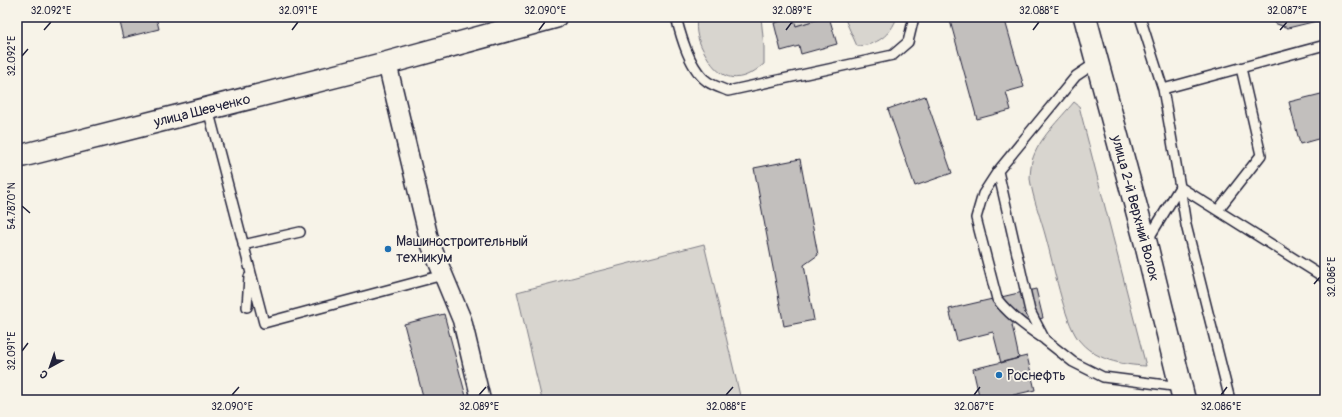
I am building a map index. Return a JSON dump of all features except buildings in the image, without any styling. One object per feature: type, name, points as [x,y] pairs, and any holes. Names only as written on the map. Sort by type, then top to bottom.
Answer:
[{"type":"street","name":"улица Шевченко","points":[[17,157],[387,63],[555,17]]},
{"type":"street","name":"улица 2-й Верхний Волок","points":[[1085,17],[1146,244],[1183,394]]},
{"type":"street","points":[[387,63],[430,243],[462,320],[482,400]]},
{"type":"lane","points":[[676,17],[680,35],[691,62],[706,81],[728,91],[893,55],[908,42],[914,17]]},
{"type":"lane","points":[[1140,17],[1163,89],[1186,225],[1230,400]]},
{"type":"lane","points":[[1163,89],[1325,45]]},
{"type":"lane","points":[[1097,62],[1076,76],[998,171],[983,194],[976,218],[998,300],[1003,307],[1073,362],[1103,376],[1183,394]]},
{"type":"lane","points":[[1218,210],[1261,155],[1241,68]]},
{"type":"lane","points":[[208,109],[264,323],[444,276]]},
{"type":"lane","points":[[998,171],[1030,311],[1045,340]]},
{"type":"lane","points":[[1146,244],[1180,187]]},
{"type":"lane","points":[[1180,187],[1325,278]]},
{"type":"lane","points":[[243,245],[300,232]]},
{"type":"lane","points":[[247,307],[249,267]]},
{"type":"shaded area","points":[[697,17],[761,17],[764,64],[755,71],[739,77],[732,78],[718,71],[706,55],[699,41],[696,27]]},
{"type":"shaded area","points":[[793,17],[826,17],[796,26]]},
{"type":"shaded area","points":[[844,17],[897,17],[891,29],[882,38],[870,44],[857,46]]},
{"type":"shaded area","points":[[1074,102],[1079,106],[1146,366],[1118,363],[1100,357],[1085,346],[1078,339],[1073,330],[1059,291],[1033,194],[1030,175],[1032,161],[1039,145]]},
{"type":"shaded area","points":[[704,244],[741,400],[542,400],[517,292]]},
{"type":"place","name":"Машиностроительный техникум","points":[[388,249]]},
{"type":"place","name":"Роснефть","points":[[999,375]]}]
